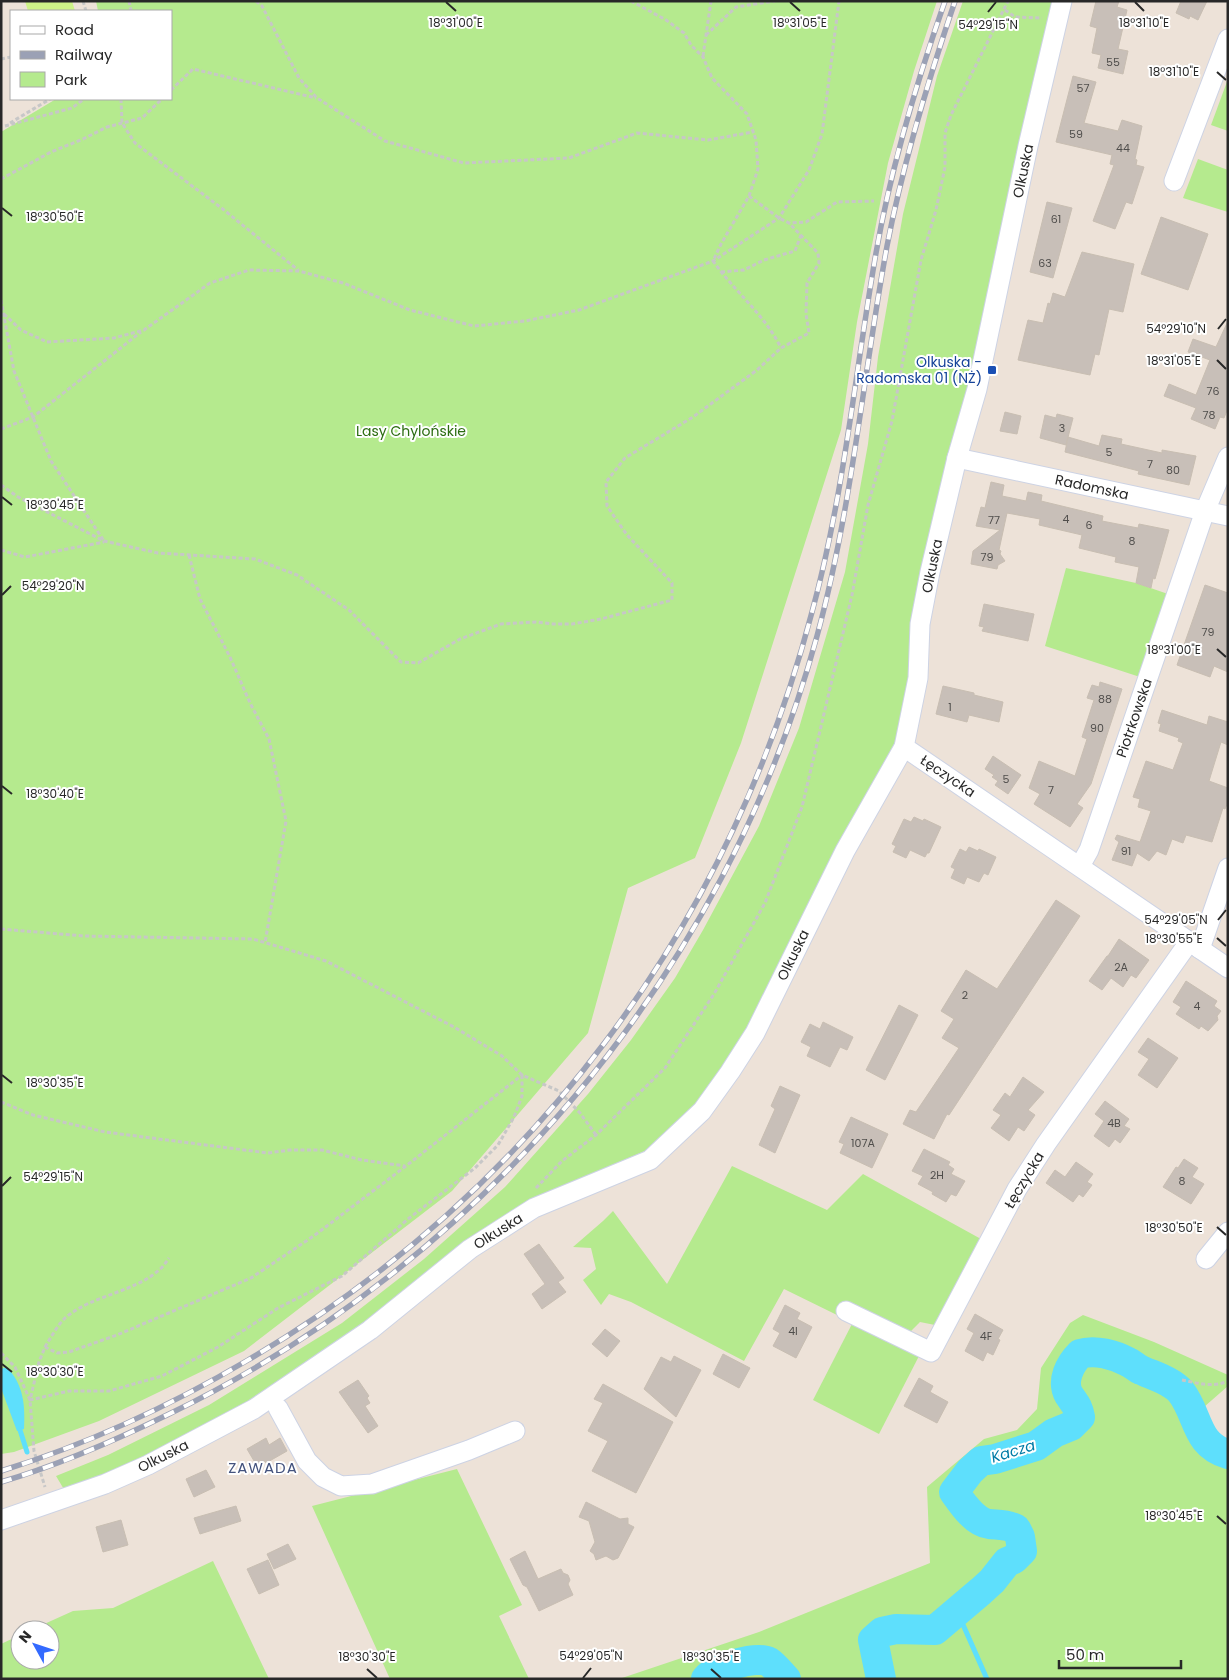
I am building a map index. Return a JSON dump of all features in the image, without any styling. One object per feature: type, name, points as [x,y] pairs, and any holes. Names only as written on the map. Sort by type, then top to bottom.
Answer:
[{"type":"street","name":"Olkuska","points":[[1,1520],[105,1484],[148,1465],[254,1409],[370,1330],[470,1249],[534,1208],[650,1160],[702,1111],[755,1032],[845,851],[904,747],[918,678],[920,624],[930,572],[957,458],[978,390],[1028,146],[1060,10]]},
{"type":"street","points":[[1174,181],[1228,39]]},
{"type":"street","name":"Piotrkowska","points":[[1080,866],[1089,850],[1205,511],[1228,457]]},
{"type":"street","name":"Radomska","points":[[957,458],[1228,516]]},
{"type":"street","name":"Łęczycka","points":[[904,747],[1228,968]]},
{"type":"street","points":[[1195,946],[1228,868]]},
{"type":"street","name":"Łęczycka","points":[[846,1311],[931,1352],[1017,1189],[1046,1144],[1195,946]]},
{"type":"street","points":[[1206,1258],[1228,1232]]},
{"type":"street","points":[[278,1408],[307,1461],[323,1477],[341,1486],[372,1484],[469,1450],[515,1430]]},
{"type":"path","points":[[256,1],[262,6],[299,78],[317,98],[385,141],[464,164],[569,158],[637,133],[708,140],[754,132]]},
{"type":"path","points":[[631,1],[666,20],[684,33],[691,45],[703,57],[712,78],[748,114],[754,132],[758,169],[749,196],[713,261]]},
{"type":"path","points":[[703,57],[711,1]]},
{"type":"path","points":[[706,35],[736,7],[774,1]]},
{"type":"path","points":[[1,429],[33,417],[144,330],[210,283],[249,270],[299,271],[343,283],[410,310],[474,326],[525,321],[579,310],[713,261],[779,218],[809,170],[822,134],[840,1]]},
{"type":"path","points":[[532,1191],[562,1161],[596,1135],[665,1068],[714,994],[765,903],[802,807],[852,595],[868,505],[892,421],[921,260],[936,210],[945,167],[945,133],[956,106],[1008,1]]},
{"type":"path","points":[[1005,10],[1015,17],[1060,10]]},
{"type":"path","points":[[172,89],[192,69],[317,98]]},
{"type":"path","points":[[3,128],[48,100]]},
{"type":"path","points":[[3,128],[72,108],[83,100]]},
{"type":"path","points":[[121,100],[122,123],[135,143],[224,210],[299,271]]},
{"type":"path","points":[[1,179],[51,152],[107,127],[142,118],[161,100]]},
{"type":"path","points":[[1,485],[18,497],[104,542],[158,552],[255,559],[297,575],[349,610],[400,662],[418,663],[460,639],[501,624],[536,622],[572,624],[601,619],[672,600],[672,584],[627,535],[607,506],[606,482],[625,458],[693,417],[758,370],[782,348],[810,333],[806,314],[807,283],[819,263],[818,253],[789,223],[749,196]]},
{"type":"path","points":[[789,223],[806,222],[837,202],[874,201]]},
{"type":"path","points":[[721,272],[744,270],[764,260],[795,251],[801,235]]},
{"type":"path","points":[[713,261],[769,327],[782,348]]},
{"type":"path","points":[[1,300],[14,371],[51,461],[104,542]]},
{"type":"path","points":[[4,314],[21,330],[47,342],[114,338],[144,330]]},
{"type":"path","points":[[1,550],[25,557],[104,542]]},
{"type":"path","points":[[189,555],[200,599],[269,739],[286,820],[264,943]]},
{"type":"path","points":[[1,929],[84,936],[253,938],[326,961],[454,1027],[502,1056],[522,1075],[559,1092],[580,1113],[596,1135]]},
{"type":"path","points":[[45,1347],[57,1353],[69,1352],[116,1335],[251,1278],[315,1235],[522,1075]]},
{"type":"path","points":[[30,1400],[69,1391],[109,1391],[162,1376],[218,1347],[278,1308],[342,1276],[408,1219],[474,1168],[498,1145],[514,1117],[522,1096],[522,1075]]},
{"type":"path","points":[[1,1102],[33,1115],[105,1132],[268,1153],[290,1150],[322,1150],[362,1160],[406,1166]]},
{"type":"path","points":[[52,1503],[34,1451],[30,1400],[38,1362],[45,1347],[53,1332],[64,1319],[84,1305],[142,1280],[159,1270],[169,1258]]},
{"type":"path","points":[[1,1353],[15,1368],[30,1400]]},
{"type":"path","points":[[1182,1380],[1208,1384],[1221,1384],[1228,1381]]},
{"type":"green space","points":[[25,1],[72,1],[75,10],[28,10]]},
{"type":"green space","name":"Lasy Chylońskie","points":[[96,1],[937,1],[914,71],[888,163],[857,322],[841,430],[741,743],[695,858],[628,888],[588,1033],[452,1191],[244,1351],[99,1421],[14,1452],[1,1454],[1,132],[54,100],[172,100],[172,10],[98,10]]},
{"type":"green space","points":[[963,1],[1055,1],[964,409],[950,447],[941,483],[922,582],[911,673],[893,753],[753,1024],[713,1091],[645,1151],[542,1195],[369,1327],[194,1437],[65,1491],[56,1476],[108,1455],[209,1405],[342,1323],[424,1259],[505,1187],[588,1094],[631,1040],[675,978],[759,826],[799,728],[845,572],[868,444],[878,357],[903,214],[937,76]]},
{"type":"green space","points":[[1228,79],[1228,131],[1211,125]]},
{"type":"green space","points":[[1198,159],[1228,170],[1228,212],[1183,198]]},
{"type":"green space","points":[[1066,568],[1136,583],[1168,594],[1140,677],[1045,646]]},
{"type":"green space","points":[[732,1166],[827,1210],[863,1174],[981,1239],[935,1325],[920,1322],[908,1334],[844,1301],[837,1315],[784,1289],[744,1361],[631,1302],[609,1294],[601,1305],[583,1280],[596,1269],[591,1248],[573,1247],[613,1211],[667,1284]]},
{"type":"green space","points":[[1083,1315],[1154,1342],[1228,1375],[1228,1386],[1188,1421],[1209,1452],[1228,1462],[1228,1679],[619,1679],[759,1632],[930,1563],[927,1487],[984,1439],[1017,1430],[1037,1409],[1041,1368],[1070,1323]]},
{"type":"green space","points":[[853,1322],[919,1356],[879,1434],[813,1400]]},
{"type":"green space","points":[[457,1469],[522,1605],[499,1616],[529,1679],[390,1679],[312,1506]]},
{"type":"green space","points":[[213,1561],[269,1679],[1,1679],[1,1644],[10,1640],[10,1670],[60,1670],[60,1620],[53,1620],[73,1611],[113,1608]]},
{"type":"water","points":[[7,1367],[17,1381],[24,1404],[24,1429],[17,1431],[1,1388],[1,1369]]},
{"type":"building","points":[[1096,1],[1119,1],[1117,7],[1127,10],[1118,49],[1128,51],[1123,74],[1098,68],[1101,55],[1092,53],[1097,28],[1090,26]]},
{"type":"building","points":[[1181,1],[1207,1],[1198,20],[1190,16],[1189,19],[1176,13]]},
{"type":"building","points":[[1073,76],[1096,82],[1084,123],[1118,131],[1122,120],[1142,126],[1135,159],[1137,160],[1136,165],[1144,167],[1132,204],[1126,202],[1115,229],[1093,221],[1114,165],[1110,164],[1112,155],[1056,142]]},
{"type":"building","points":[[1047,202],[1072,208],[1053,278],[1030,272]]},
{"type":"building","points":[[1161,217],[1208,234],[1188,290],[1141,274]]},
{"type":"building","points":[[1082,252],[1134,264],[1123,312],[1109,309],[1099,355],[1095,354],[1090,375],[1018,360],[1028,320],[1043,323],[1048,303],[1050,304],[1053,293],[1065,297]]},
{"type":"building","points":[[1228,321],[1228,408],[1224,418],[1220,417],[1215,429],[1191,419],[1196,408],[1164,396],[1169,384],[1196,395],[1210,360],[1188,352],[1193,339],[1216,347]]},
{"type":"building","points":[[1005,412],[1021,416],[1017,434],[1000,431]]},
{"type":"building","points":[[1057,414],[1073,418],[1066,445],[1040,438],[1045,415],[1056,418]]},
{"type":"building","points":[[1102,435],[1122,439],[1121,444],[1162,453],[1162,450],[1196,456],[1189,485],[1138,474],[1139,471],[1065,452],[1068,437],[1099,446]]},
{"type":"building","points":[[991,482],[1004,485],[1002,496],[1026,501],[1028,492],[1042,495],[1041,501],[1103,516],[1102,521],[1138,528],[1139,524],[1169,530],[1151,588],[1136,583],[1139,567],[1115,562],[1116,557],[1079,548],[1082,535],[1039,525],[1040,519],[1007,513],[999,550],[1005,561],[998,565],[997,569],[971,564],[973,551],[1000,530],[976,526],[981,507],[985,508]]},
{"type":"building","points":[[1205,585],[1228,593],[1228,672],[1214,666],[1210,677],[1177,665]]},
{"type":"building","points":[[984,604],[1034,614],[1028,641],[982,631],[984,627],[979,626]]},
{"type":"building","points":[[1100,682],[1122,689],[1091,784],[1077,804],[1083,808],[1070,827],[1034,804],[1040,794],[1029,788],[1039,761],[1075,776],[1087,739],[1082,737],[1094,700],[1087,698],[1092,685],[1099,687]]},
{"type":"building","points":[[943,686],[1003,702],[999,722],[969,715],[967,722],[936,714]]},
{"type":"building","points":[[1162,710],[1207,725],[1209,716],[1228,722],[1228,745],[1221,742],[1209,781],[1228,788],[1228,802],[1225,809],[1223,808],[1212,842],[1186,835],[1183,843],[1172,839],[1166,855],[1157,851],[1149,861],[1137,853],[1132,866],[1112,860],[1119,842],[1115,839],[1117,835],[1140,842],[1151,811],[1138,807],[1140,799],[1133,797],[1146,761],[1173,770],[1183,743],[1178,741],[1179,738],[1159,731],[1161,724],[1158,723]]},
{"type":"building","points":[[993,756],[1021,775],[1008,794],[995,785],[998,781],[992,777],[994,775],[985,769]]},
{"type":"building","points":[[914,817],[923,821],[924,819],[941,827],[929,853],[925,857],[910,850],[906,858],[893,852],[896,846],[892,844],[904,819],[911,822]]},
{"type":"building","points":[[969,847],[978,851],[979,849],[996,857],[988,875],[984,873],[979,882],[967,877],[964,884],[951,878],[955,869],[951,867],[960,849],[966,852]]},
{"type":"building","points":[[1056,900],[1080,916],[949,1115],[947,1114],[934,1139],[903,1124],[910,1110],[916,1112],[959,1048],[942,1038],[954,1019],[941,1011],[966,970],[997,989]]},
{"type":"building","points":[[1119,939],[1149,960],[1136,978],[1131,975],[1123,987],[1111,978],[1102,990],[1089,981]]},
{"type":"building","points":[[1186,981],[1217,1001],[1214,1006],[1221,1011],[1217,1016],[1218,1020],[1208,1031],[1201,1026],[1199,1029],[1176,1014],[1181,1007],[1173,1002]]},
{"type":"building","points":[[899,1005],[918,1015],[885,1080],[866,1070]]},
{"type":"building","points":[[823,1022],[853,1037],[847,1050],[840,1047],[830,1067],[807,1056],[811,1047],[801,1042],[810,1024],[820,1029]]},
{"type":"building","points":[[1148,1038],[1178,1058],[1157,1088],[1138,1075],[1149,1059],[1138,1052]]},
{"type":"building","points":[[1023,1077],[1044,1092],[1028,1110],[1035,1115],[1024,1131],[1018,1127],[1009,1141],[991,1128],[1001,1115],[993,1110],[1005,1093],[1010,1097]]},
{"type":"building","points":[[780,1086],[800,1095],[775,1153],[759,1145],[775,1109],[771,1106]]},
{"type":"building","points":[[1105,1101],[1129,1119],[1124,1126],[1130,1129],[1120,1143],[1115,1139],[1109,1147],[1094,1136],[1104,1121],[1095,1114]]},
{"type":"building","points":[[851,1117],[888,1134],[872,1168],[840,1153],[844,1144],[839,1142]]},
{"type":"building","points":[[924,1149],[950,1162],[948,1165],[954,1169],[951,1174],[965,1181],[956,1196],[951,1194],[946,1202],[918,1184],[923,1176],[912,1171]]},
{"type":"building","points":[[1184,1159],[1198,1168],[1192,1177],[1204,1184],[1191,1204],[1163,1187],[1176,1167],[1178,1168]]},
{"type":"building","points":[[1076,1162],[1093,1174],[1087,1182],[1092,1185],[1083,1197],[1079,1194],[1073,1202],[1046,1183],[1055,1170],[1065,1177]]},
{"type":"building","points":[[539,1244],[564,1278],[558,1282],[566,1292],[542,1309],[532,1294],[545,1284],[524,1254]]},
{"type":"building","points":[[785,1305],[800,1313],[797,1319],[812,1327],[796,1358],[773,1346],[780,1333],[773,1329]]},
{"type":"building","points":[[975,1314],[1003,1330],[993,1355],[987,1352],[983,1361],[965,1351],[974,1333],[967,1329]]},
{"type":"building","points":[[605,1329],[620,1341],[607,1357],[592,1344]]},
{"type":"building","points":[[723,1354],[750,1368],[739,1388],[713,1374]]},
{"type":"building","points":[[674,1356],[701,1370],[676,1417],[644,1389],[661,1357],[671,1362]]},
{"type":"building","points":[[919,1378],[933,1386],[930,1392],[948,1402],[937,1423],[904,1406]]},
{"type":"building","points":[[358,1380],[369,1396],[367,1398],[370,1403],[365,1406],[378,1426],[368,1433],[339,1392]]},
{"type":"building","points":[[603,1384],[673,1422],[636,1493],[592,1471],[608,1441],[588,1431],[603,1403],[594,1399]]},
{"type":"building","points":[[266,1438],[269,1445],[280,1438],[287,1451],[257,1466],[247,1449]]},
{"type":"building","points":[[206,1470],[215,1487],[194,1497],[186,1479]]},
{"type":"building","points":[[586,1502],[620,1519],[628,1518],[628,1524],[634,1527],[618,1558],[613,1560],[606,1556],[596,1560],[594,1554],[590,1551],[595,1542],[589,1521],[579,1517]]},
{"type":"building","points":[[236,1506],[241,1521],[200,1534],[194,1518]]},
{"type":"building","points":[[121,1520],[128,1545],[103,1552],[96,1527]]},
{"type":"building","points":[[288,1544],[296,1559],[274,1569],[267,1554]]},
{"type":"building","points":[[525,1551],[538,1579],[561,1569],[563,1573],[568,1575],[570,1580],[568,1584],[573,1595],[539,1611],[510,1559]]},
{"type":"building","points":[[268,1560],[279,1585],[259,1594],[247,1569]]},
{"type":"waterway","name":"Kacza","points":[[881,1679],[873,1640],[882,1632],[896,1629],[935,1630],[981,1591],[992,1581],[1007,1562],[1014,1559],[1022,1551],[1020,1537],[1016,1529],[1006,1525],[989,1524],[978,1520],[954,1492],[970,1471],[981,1461],[995,1459],[1036,1446],[1054,1433],[1071,1426],[1080,1417],[1069,1395],[1066,1384],[1070,1368],[1080,1354],[1098,1352],[1111,1355],[1123,1359],[1173,1385],[1187,1401],[1203,1436],[1209,1444],[1217,1450],[1228,1454]]},
{"type":"waterway","points":[[20,1430],[27,1452]]},
{"type":"waterway","points":[[957,1611],[987,1679]]},
{"type":"waterway","name":"Kacza","points":[[706,1679],[726,1667],[755,1660],[769,1662],[786,1679]]},
{"type":"railway","points":[[1,1471],[97,1436],[189,1393],[248,1360],[350,1293],[444,1218],[529,1134],[605,1042],[672,944],[729,839],[776,728],[812,612],[833,523],[841,479],[882,221],[905,126],[945,1]]},
{"type":"railway","points":[[1,1482],[86,1452],[167,1415],[282,1352],[389,1277],[487,1191],[576,1095],[654,991],[721,879],[776,760],[817,636],[829,588],[848,491],[893,215],[917,122],[955,1]]},
{"type":"place","name":"Olkuska - Radomska 01 (NŻ)","points":[[992,370]]},
{"type":"district","name":"ZAWADA","points":[[263,1467]]}]
